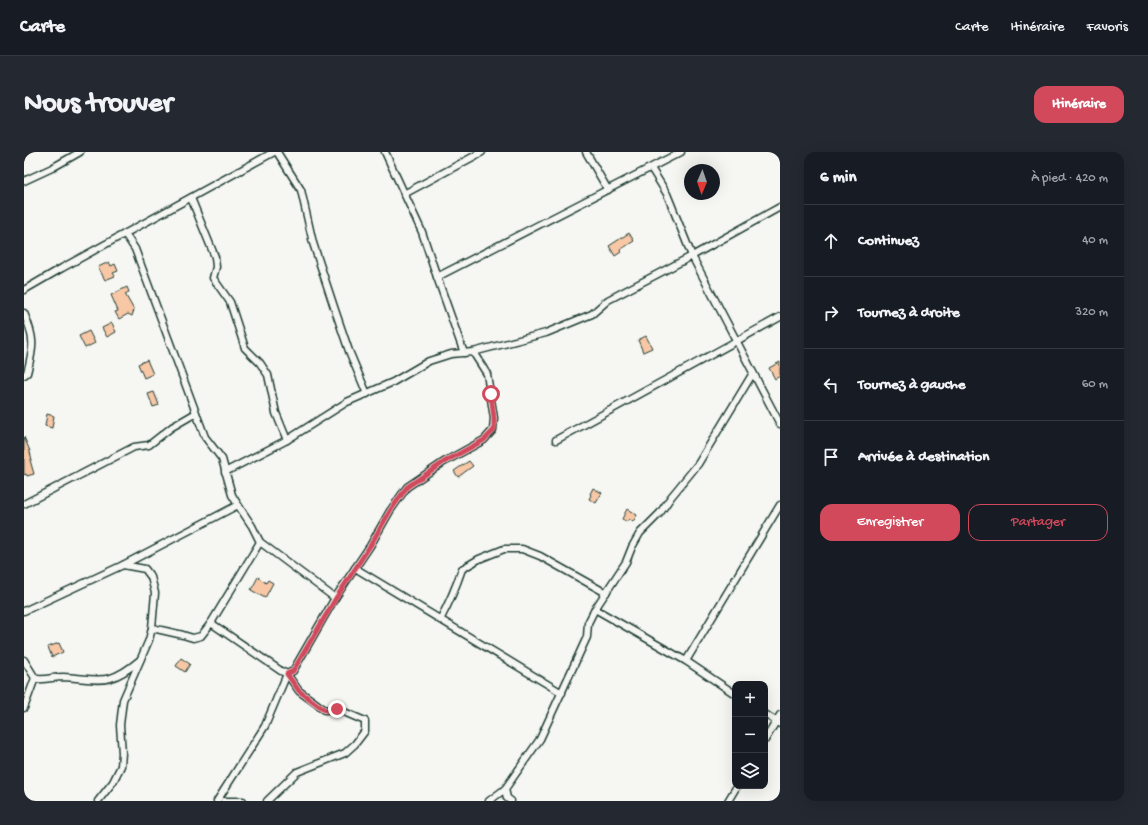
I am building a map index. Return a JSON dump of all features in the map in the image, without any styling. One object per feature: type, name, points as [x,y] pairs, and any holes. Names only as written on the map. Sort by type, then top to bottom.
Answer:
[{"type":"street","points":[[24,181],[52,168],[80,152]]},
{"type":"street","points":[[24,290],[276,152],[301,190],[313,243],[349,351],[367,394]]},
{"type":"street","points":[[385,152],[422,232],[464,353]]},
{"type":"street","points":[[404,194],[482,152]]},
{"type":"street","points":[[586,152],[608,190]]},
{"type":"street","points":[[437,277],[682,152]]},
{"type":"street","points":[[651,168],[667,194],[692,256],[780,424]]},
{"type":"street","points":[[191,198],[215,257],[216,267],[213,278],[230,302],[245,348],[260,363],[268,375],[276,413],[287,440]]},
{"type":"street","points":[[225,472],[287,440],[347,402],[393,382],[429,361],[451,354],[473,352],[546,333],[592,314],[608,300],[692,256],[780,207]]},
{"type":"street","points":[[125,234],[135,249],[205,437],[222,458],[228,486],[238,505],[252,526],[260,542],[336,598]]},
{"type":"street","points":[[24,313],[31,329],[33,344],[27,373],[24,375]]},
{"type":"street","points":[[556,440],[780,317]]},
{"type":"street","points":[[217,801],[265,726],[287,674],[293,671],[336,598],[370,546],[390,511],[407,487],[444,462],[484,440],[494,430],[494,418],[487,374],[473,352]]},
{"type":"street","points":[[489,801],[505,789],[511,778],[540,739],[587,637],[588,623],[595,609],[626,562],[640,533],[660,513],[698,464],[753,373]]},
{"type":"street","points":[[24,504],[134,448],[149,444],[196,412]]},
{"type":"street","points":[[24,611],[123,565],[238,505]]},
{"type":"street","points":[[686,661],[780,505]]},
{"type":"street","points":[[152,628],[193,638],[201,636],[211,623],[260,542]]},
{"type":"street","points":[[440,620],[449,603],[462,569],[479,559],[504,549],[522,549],[540,556],[606,593]]},
{"type":"street","points":[[98,801],[113,782],[121,766],[122,753],[120,724],[123,700],[149,640],[152,628],[155,593],[151,577],[145,569],[123,565]]},
{"type":"street","points":[[355,568],[562,694]]},
{"type":"street","points":[[595,609],[686,661],[732,692]]},
{"type":"street","points":[[211,623],[280,672],[287,674],[299,691],[325,710],[337,709],[365,721],[365,731],[355,744],[345,753],[297,772],[266,801]]},
{"type":"street","points":[[24,660],[35,678],[41,680],[60,677],[99,681],[116,677],[141,659]]},
{"type":"street","points":[[24,708],[35,678]]},
{"type":"street","points":[[768,736],[778,723],[780,715]]},
{"type":"street","points":[[768,716],[778,723]]},
{"type":"street","points":[[505,789],[507,798],[511,801]]},
{"type":"street","points":[[728,801],[735,789]]},
{"type":"street","points":[[224,801],[243,801]]},
{"type":"building","points":[[629,233],[634,241],[620,250],[621,252],[615,256],[609,246]]},
{"type":"building","points":[[109,262],[111,266],[115,264],[118,271],[113,273],[115,276],[105,280],[98,267]]},
{"type":"building","points":[[127,287],[129,292],[125,294],[134,310],[132,316],[128,314],[119,319],[115,312],[118,311],[111,295]]},
{"type":"building","points":[[112,323],[116,332],[107,337],[102,328]]},
{"type":"building","points":[[89,331],[95,343],[85,348],[79,336]]},
{"type":"building","points":[[646,336],[652,348],[643,352],[638,340]]},
{"type":"building","points":[[147,360],[153,374],[144,378],[138,364]]},
{"type":"building","points":[[780,362],[780,376],[775,379],[769,368]]},
{"type":"building","points":[[154,392],[159,405],[153,407],[148,394]]},
{"type":"building","points":[[47,414],[54,416],[52,428],[45,426]]},
{"type":"building","points":[[24,437],[30,451],[32,460],[30,460],[34,474],[27,476],[26,474],[24,475]]},
{"type":"building","points":[[469,461],[473,466],[458,477],[454,471]]},
{"type":"building","points":[[593,488],[602,493],[596,503],[589,499]]},
{"type":"building","points":[[627,509],[637,515],[633,522],[629,519],[627,522],[622,519]]},
{"type":"building","points":[[258,577],[266,583],[268,580],[273,583],[265,598],[251,590]]},
{"type":"building","points":[[59,643],[63,652],[52,657],[48,647]]},
{"type":"building","points":[[181,658],[190,664],[185,672],[176,666]]},
{"type":"route","points":[[337,709],[325,710],[299,691],[287,674],[293,671],[336,598],[370,546],[390,511],[407,487],[444,462],[484,440],[494,430],[491,394]]}]
